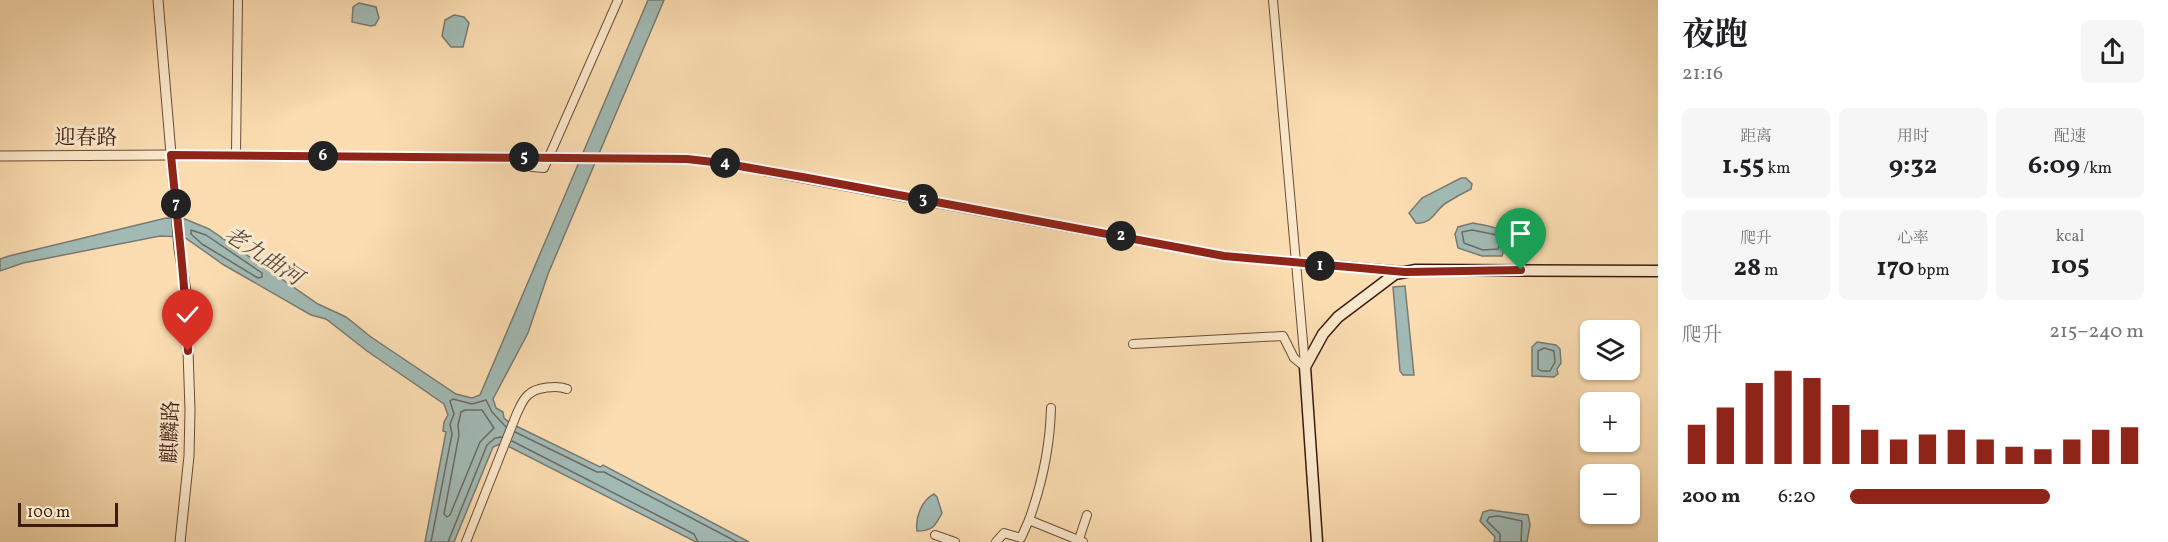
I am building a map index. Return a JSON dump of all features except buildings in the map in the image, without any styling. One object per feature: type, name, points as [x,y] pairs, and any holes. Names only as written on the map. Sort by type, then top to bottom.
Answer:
[{"type":"main road","points":[[1317,542],[1305,367],[1323,334],[1338,317],[1383,282],[1405,272],[1658,271]]},
{"type":"street","name":"麒麟路","points":[[158,0],[179,245],[186,291],[190,410],[189,456],[180,542]]},
{"type":"street","points":[[236,152],[238,0]]},
{"type":"street","points":[[532,167],[544,168],[618,0]]},
{"type":"street","points":[[1273,0],[1305,367]]},
{"type":"street","name":"迎春路","points":[[0,156],[565,157],[650,158],[722,163],[1224,256],[1405,272]]},
{"type":"street","points":[[1133,344],[1283,336],[1294,358],[1305,367]]},
{"type":"street","points":[[466,542],[526,396],[533,391],[560,386],[567,389]]},
{"type":"street","points":[[996,542],[1004,533],[1021,538],[1029,520],[1039,488],[1050,432],[1051,408]]},
{"type":"street","points":[[1029,520],[1081,540],[1087,515]]},
{"type":"street","points":[[934,535],[955,542]]},
{"type":"water","points":[[648,0],[664,0],[548,274],[528,333],[493,399],[496,408],[503,412],[504,418],[510,423],[600,467],[603,465],[749,542],[696,542],[502,443],[493,447],[454,542],[425,542],[446,432],[443,431],[444,422],[448,415],[444,404],[367,351],[326,319],[311,315],[224,265],[184,237],[160,236],[23,263],[0,271],[0,259],[9,256],[166,218],[185,219],[209,229],[318,304],[346,317],[371,337],[456,394],[472,398],[480,395]]},
{"type":"water","points":[[359,3],[376,7],[379,18],[375,25],[352,22],[353,7]]},
{"type":"water","points":[[454,15],[464,17],[469,23],[463,47],[451,47],[442,36],[445,20]]},
{"type":"water","points":[[1461,178],[1466,178],[1472,184],[1471,189],[1446,203],[1426,222],[1416,223],[1409,213],[1422,198]]},
{"type":"water","points":[[1473,223],[1500,230],[1505,239],[1502,256],[1482,256],[1458,248],[1455,234],[1458,227]]},
{"type":"water","points":[[1405,286],[1414,375],[1403,375],[1400,371],[1393,287]]},
{"type":"water","points":[[1537,342],[1556,345],[1560,349],[1561,363],[1557,369],[1558,374],[1554,377],[1532,376],[1532,347]]},
{"type":"water","points":[[934,494],[942,513],[933,527],[917,531],[920,510],[926,500]]},
{"type":"water","points":[[1490,510],[1528,515],[1530,525],[1527,542],[1494,542],[1495,537],[1480,521],[1483,512]]},
{"type":"route","points":[[188,351],[186,291],[179,245],[171,155],[687,159],[808,178],[1224,256],[1405,272],[1416,270],[1521,270]]},
{"type":"water label","name":"老九曲河","points":[[264,255]]}]
